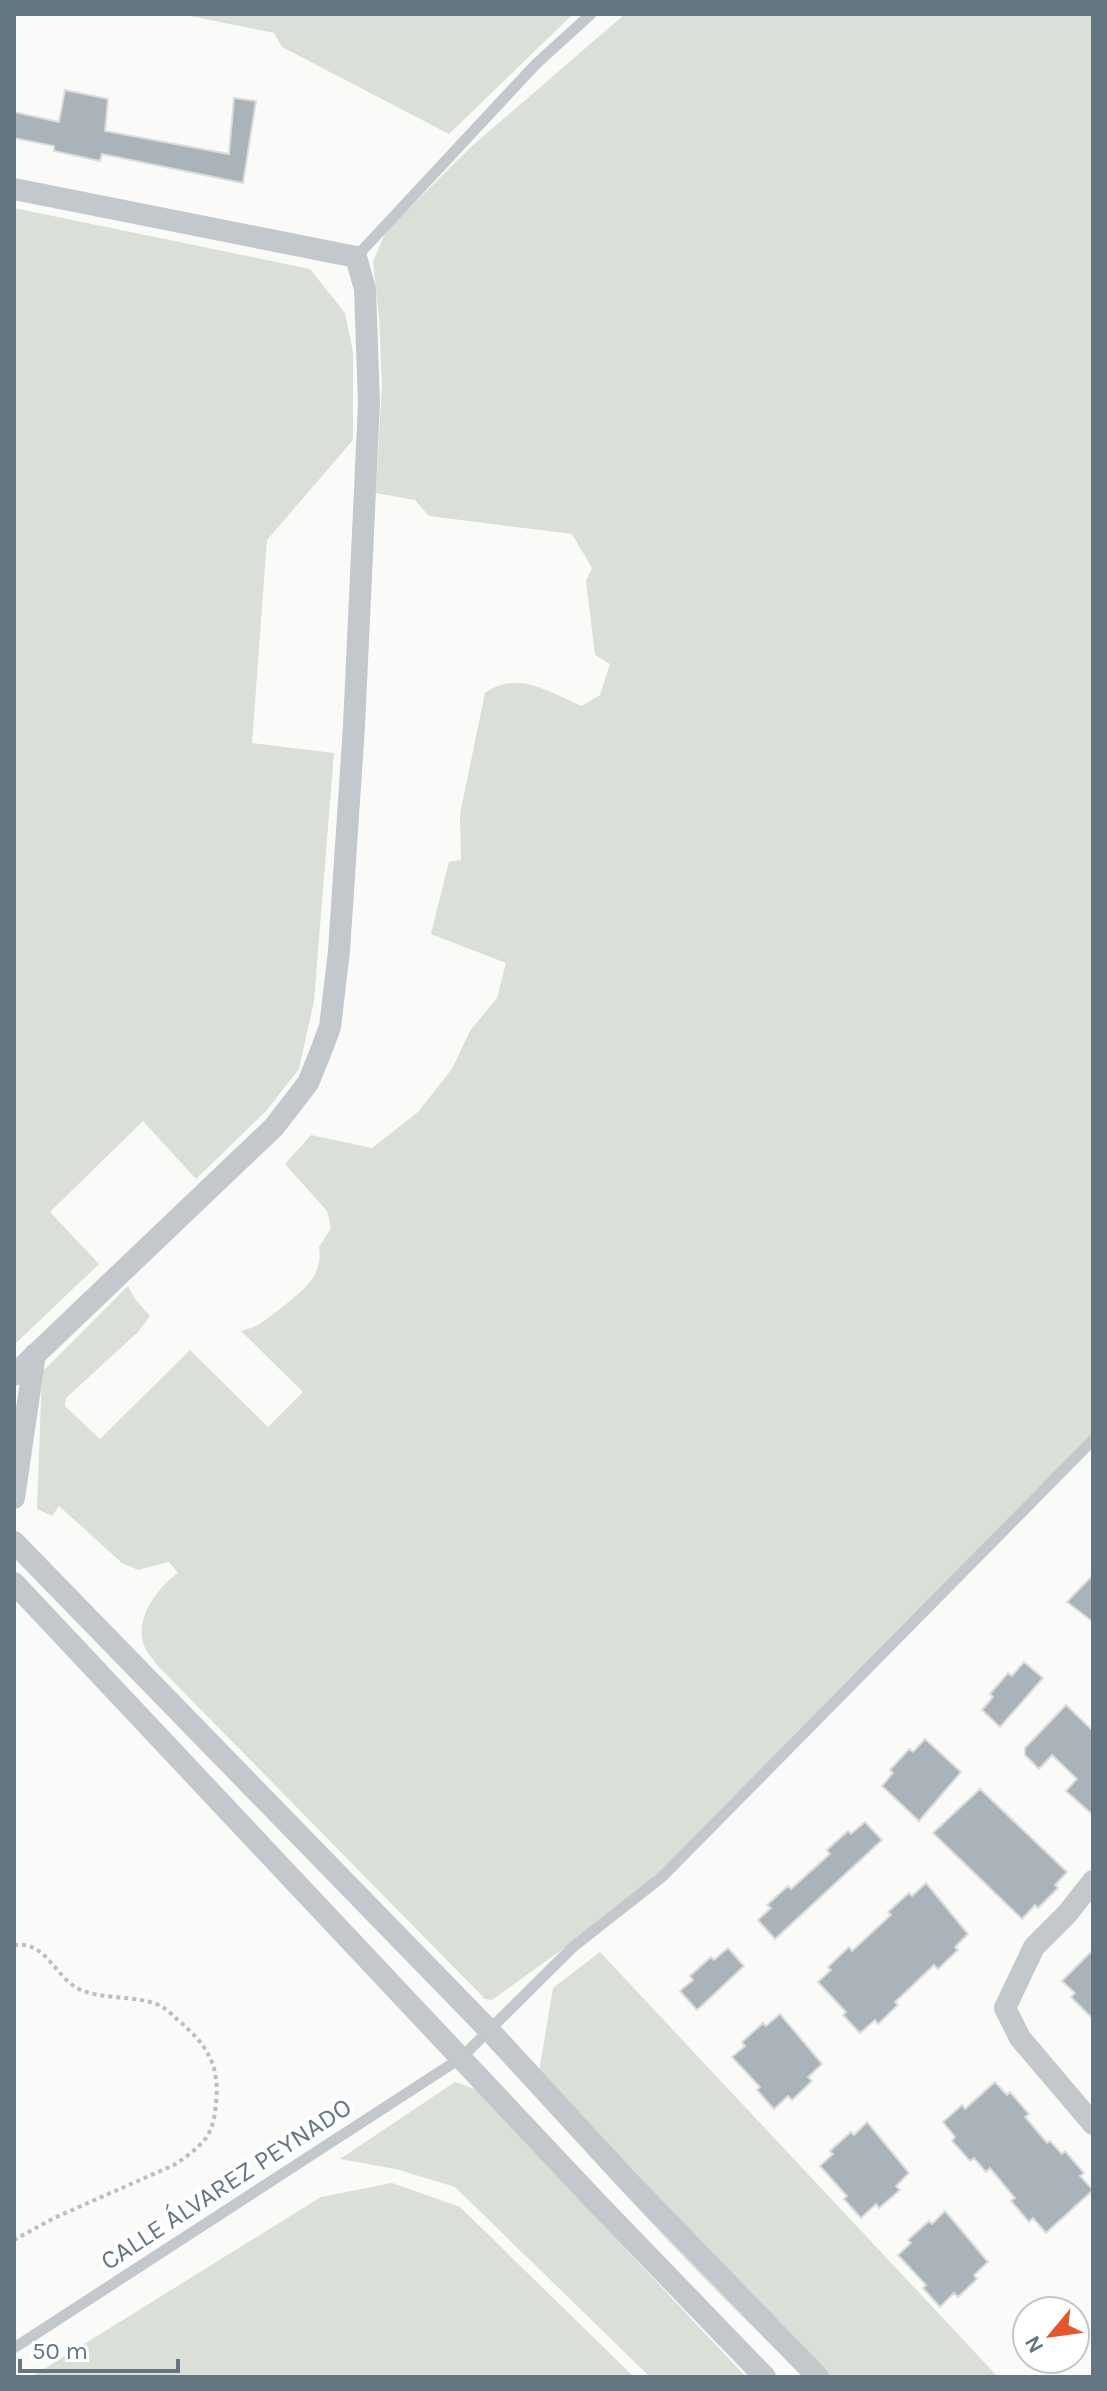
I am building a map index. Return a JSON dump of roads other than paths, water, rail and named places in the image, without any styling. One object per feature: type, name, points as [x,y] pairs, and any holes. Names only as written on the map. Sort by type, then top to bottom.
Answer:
[{"type":"street","points":[[14,189],[356,257],[365,289],[369,404],[354,726],[339,951],[330,1027],[308,1083],[274,1127],[14,1375]]},
{"type":"street","points":[[14,1498],[35,1354]]},
{"type":"street","points":[[14,1542],[488,2029],[625,2178],[818,2377]]},
{"type":"street","points":[[14,1583],[765,2377]]},
{"type":"street","points":[[1093,1881],[1067,1914],[1034,1947],[1005,2008],[1020,2038],[1093,2124]]},
{"type":"lane","points":[[356,257],[536,64],[591,14]]},
{"type":"lane","name":"CALLE ÁLVAREZ PEYNADO","points":[[14,2348],[461,2058],[573,1947],[662,1877],[1093,1440]]}]
